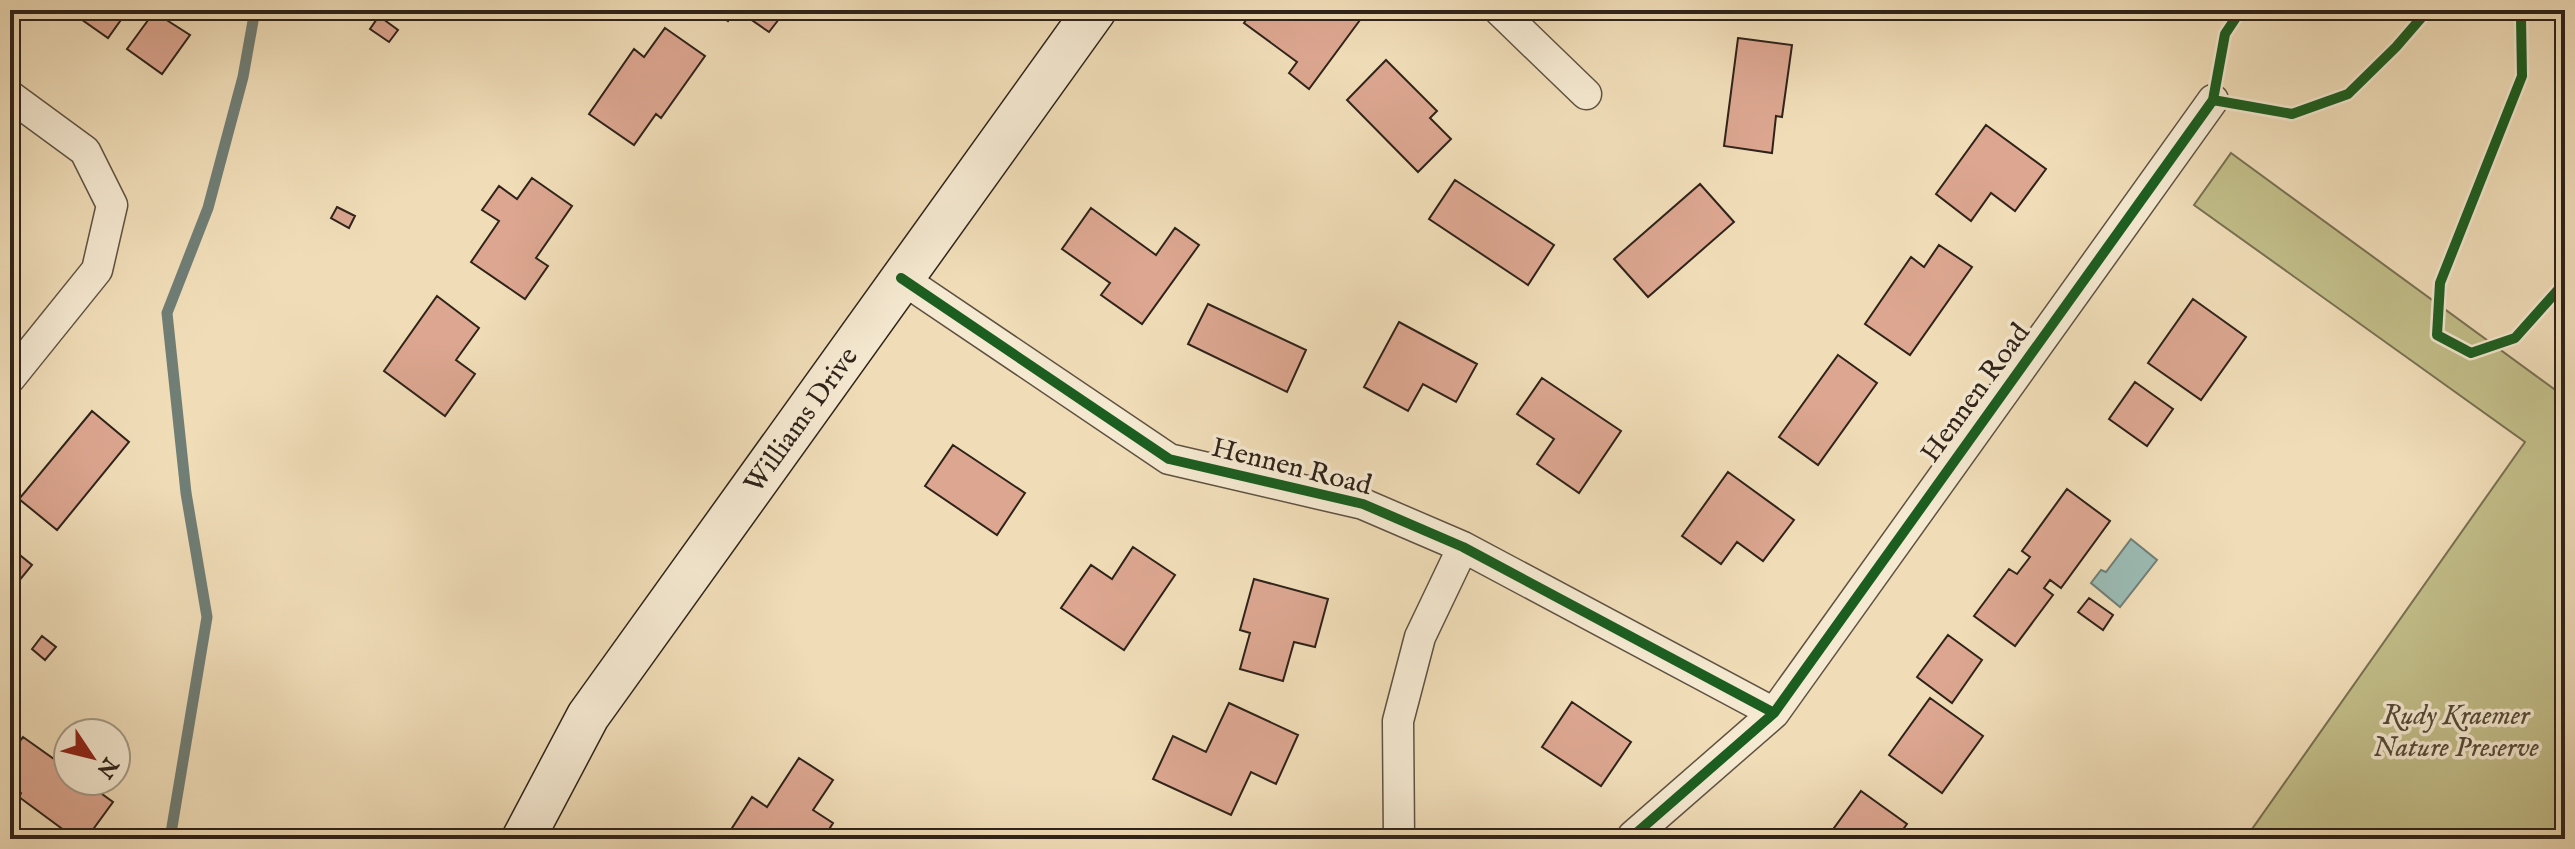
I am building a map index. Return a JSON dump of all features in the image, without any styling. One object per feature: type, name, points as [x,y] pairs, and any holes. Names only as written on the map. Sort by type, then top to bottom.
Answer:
[{"type":"main road","name":"Williams Drive","points":[[523,839],[588,716],[1095,10]]},
{"type":"street","points":[[1499,10],[1586,94]]},
{"type":"street","points":[[10,96],[85,151],[112,205],[97,270],[10,378]]},
{"type":"street","name":"Hennen Road","points":[[1633,836],[1774,713],[2213,100]]},
{"type":"street","name":"Hennen Road","points":[[901,278],[1169,459],[1363,504],[1463,547],[1774,713]]},
{"type":"street","points":[[1399,839],[1398,721],[1420,637],[1463,547]]},
{"type":"green space","name":"Rudy Kraemer Nature Preserve","points":[[2231,153],[2565,397],[2565,839],[2245,839],[2525,442],[2194,205]]},
{"type":"water","points":[[2131,539],[2157,560],[2120,607],[2091,583],[2101,570],[2106,572]]},
{"type":"building","points":[[68,10],[128,10],[108,38]]},
{"type":"building","points":[[712,10],[736,10],[728,21]]},
{"type":"building","points":[[737,10],[786,10],[769,32]]},
{"type":"building","points":[[1253,10],[1346,10],[1360,20],[1309,89],[1289,73],[1297,62],[1244,23]]},
{"type":"building","points":[[154,12],[190,35],[162,74],[127,49]]},
{"type":"building","points":[[379,16],[398,30],[389,42],[370,29]]},
{"type":"building","points":[[665,28],[705,56],[661,118],[656,114],[634,145],[589,114],[634,49],[644,57]]},
{"type":"building","points":[[1738,38],[1792,45],[1782,117],[1776,116],[1772,153],[1724,146]]},
{"type":"building","points":[[1386,60],[1437,111],[1430,118],[1451,139],[1418,172],[1347,100]]},
{"type":"building","points":[[1986,125],[2046,169],[2015,211],[1991,193],[1971,221],[1936,194]]},
{"type":"building","points":[[532,178],[572,206],[536,258],[548,266],[525,299],[471,262],[499,221],[482,210],[499,186],[517,199]]},
{"type":"building","points":[[1455,180],[1554,245],[1528,285],[1429,219]]},
{"type":"building","points":[[1700,184],[1734,222],[1648,297],[1614,259]]},
{"type":"building","points":[[337,207],[355,216],[349,228],[331,218]]},
{"type":"building","points":[[1091,208],[1156,255],[1175,228],[1199,245],[1142,324],[1101,295],[1110,283],[1062,249]]},
{"type":"building","points":[[1939,245],[1972,267],[1910,355],[1865,324],[1911,257],[1924,267]]},
{"type":"building","points":[[437,296],[479,328],[456,360],[475,374],[445,416],[384,371]]},
{"type":"building","points":[[2193,299],[2246,337],[2201,400],[2148,363]]},
{"type":"building","points":[[1208,304],[1306,350],[1287,392],[1188,344]]},
{"type":"building","points":[[1399,322],[1477,364],[1456,402],[1423,384],[1408,411],[1364,387]]},
{"type":"building","points":[[1838,355],[1877,383],[1818,465],[1779,437]]},
{"type":"building","points":[[1542,378],[1621,431],[1579,493],[1537,464],[1554,439],[1517,414]]},
{"type":"building","points":[[2135,382],[2173,409],[2147,446],[2109,419]]},
{"type":"building","points":[[92,411],[129,442],[57,530],[19,499]]},
{"type":"building","points":[[953,445],[1025,493],[997,535],[925,486]]},
{"type":"building","points":[[1728,472],[1794,520],[1763,561],[1737,542],[1721,564],[1682,536]]},
{"type":"building","points":[[2067,489],[2110,521],[2061,588],[2050,580],[2044,588],[2053,595],[2015,646],[1974,616],[2009,569],[2017,574],[2030,557],[2022,551]]},
{"type":"building","points":[[10,547],[32,565],[10,592]]},
{"type":"building","points":[[1133,547],[1175,575],[1124,650],[1061,608],[1091,565],[1112,579]]},
{"type":"building","points":[[1254,579],[1328,599],[1315,647],[1294,642],[1283,681],[1240,669],[1250,633],[1240,630]]},
{"type":"building","points":[[2089,598],[2113,615],[2103,630],[2078,612]]},
{"type":"building","points":[[1948,635],[1982,660],[1952,703],[1917,677]]},
{"type":"building","points":[[42,636],[56,647],[45,660],[32,649]]},
{"type":"building","points":[[1930,698],[1983,736],[1942,793],[1889,755]]},
{"type":"building","points":[[1572,702],[1631,742],[1601,786],[1542,747]]},
{"type":"building","points":[[1229,703],[1298,735],[1276,784],[1251,772],[1231,815],[1153,779],[1173,736],[1206,752]]},
{"type":"building","points":[[23,737],[52,758],[52,797],[106,797],[113,802],[86,839],[76,839],[19,797],[21,793],[10,786],[10,755]]},
{"type":"building","points":[[799,758],[833,780],[813,810],[833,823],[823,839],[725,839],[752,797],[767,807]]},
{"type":"building","points":[[1861,791],[1907,824],[1896,839],[1826,839]]},
{"type":"waterway","points":[[170,839],[207,617],[186,493],[167,313],[208,208],[243,77],[255,10]]},
{"type":"cycle path","points":[[2241,10],[2225,34],[2213,100],[2292,114],[2348,94],[2428,10]]},
{"type":"cycle path","points":[[2511,10],[2521,17],[2522,76],[2440,283],[2437,335],[2471,353],[2515,338],[2565,282]]},
{"type":"cycle path","points":[[1633,836],[1774,713],[2213,100]]},
{"type":"cycle path","points":[[901,278],[1169,459],[1363,504],[1463,547],[1774,713]]}]
